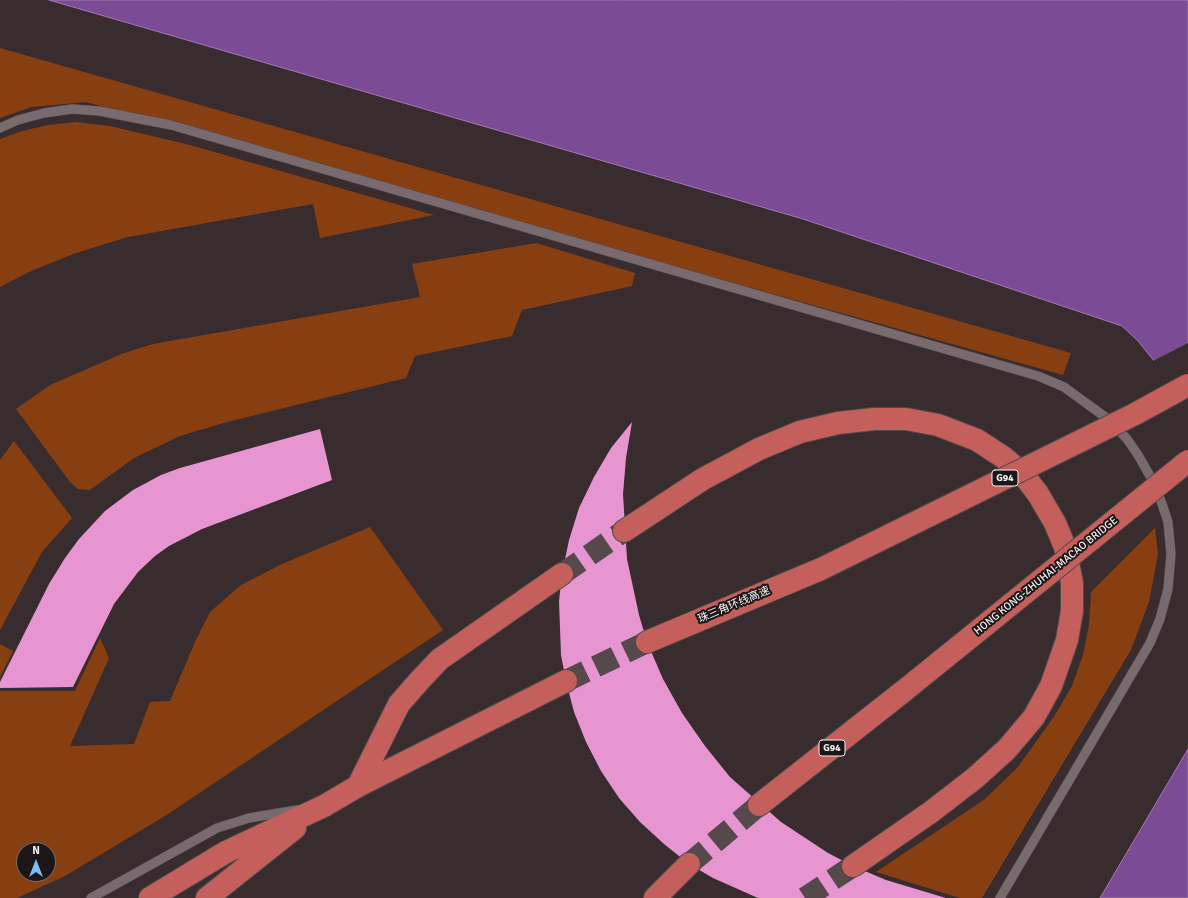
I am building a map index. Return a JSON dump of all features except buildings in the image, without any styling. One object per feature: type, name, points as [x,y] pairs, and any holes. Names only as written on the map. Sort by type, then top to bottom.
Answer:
[{"type":"highway","name":"珠三角环线高速","points":[[647,642],[821,569],[1135,414],[1188,385]]},
{"type":"highway","points":[[624,531],[702,480],[759,448],[800,432],[838,423],[874,419],[906,419],[938,425],[977,440],[1003,457],[1022,473],[1038,494],[1055,523],[1065,548],[1072,583],[1072,611],[1067,640],[1051,686],[1034,717],[1007,749],[956,793],[853,866]]},
{"type":"highway","name":"HONG KONG-ZHUHAI-MACAO BRIDGE","points":[[759,805],[905,690],[1188,461]]},
{"type":"highway","points":[[358,786],[400,704],[440,659],[562,574]]},
{"type":"highway","points":[[150,898],[226,852],[324,806],[358,786],[566,681]]},
{"type":"highway","points":[[207,898],[324,806]]},
{"type":"highway","points":[[655,898],[689,864]]},
{"type":"lane","points":[[0,128],[18,120],[44,113],[72,109],[99,111],[171,125],[1038,376],[1064,387],[1108,419],[1127,439],[1138,455],[1150,476],[1166,515],[1171,554],[1168,589],[1160,619],[1150,643],[1000,898]]},
{"type":"lane","points":[[91,898],[217,828],[249,818],[324,806]]},
{"type":"shaded area","points":[[49,0],[1188,0],[1188,403],[1138,341],[1122,326],[803,219]]},
{"type":"shaded area","points":[[0,48],[1071,353],[1063,375],[86,102],[32,107],[0,118]]},
{"type":"shaded area","points":[[76,122],[110,126],[190,145],[434,215],[320,238],[313,204],[128,237],[76,253],[31,271],[0,287],[0,139],[22,131],[48,125]]},
{"type":"shaded area","points":[[536,243],[635,273],[632,286],[522,310],[512,336],[415,356],[406,378],[227,422],[180,436],[134,458],[90,490],[78,489],[70,482],[16,409],[50,385],[124,353],[153,344],[420,297],[412,264]]},
{"type":"shaded area","points":[[14,441],[72,518],[42,552],[0,630],[0,460]]},
{"type":"shaded area","points":[[370,527],[443,630],[165,816],[65,876],[56,880],[56,842],[16,842],[16,882],[52,882],[17,898],[0,898],[0,691],[75,691],[100,638],[109,658],[70,746],[134,744],[150,702],[170,701],[195,642],[210,612],[241,585],[282,564]]},
{"type":"shaded area","points":[[1155,528],[1158,554],[1149,602],[1131,650],[982,898],[960,898],[876,872],[985,799],[1018,767],[1055,715],[1072,686],[1083,655],[1089,625],[1091,592]]},
{"type":"shaded area","points":[[0,644],[13,651],[0,677]]},
{"type":"shaded area","points":[[1188,749],[1188,898],[1100,898]]},
{"type":"pier","points":[[1188,343],[1188,405],[1153,361]]},
{"type":"tunnel","points":[[562,574],[624,531]]},
{"type":"tunnel","points":[[566,681],[647,642]]},
{"type":"tunnel","points":[[689,864],[759,805]]},
{"type":"tunnel","points":[[805,898],[853,866]]}]
